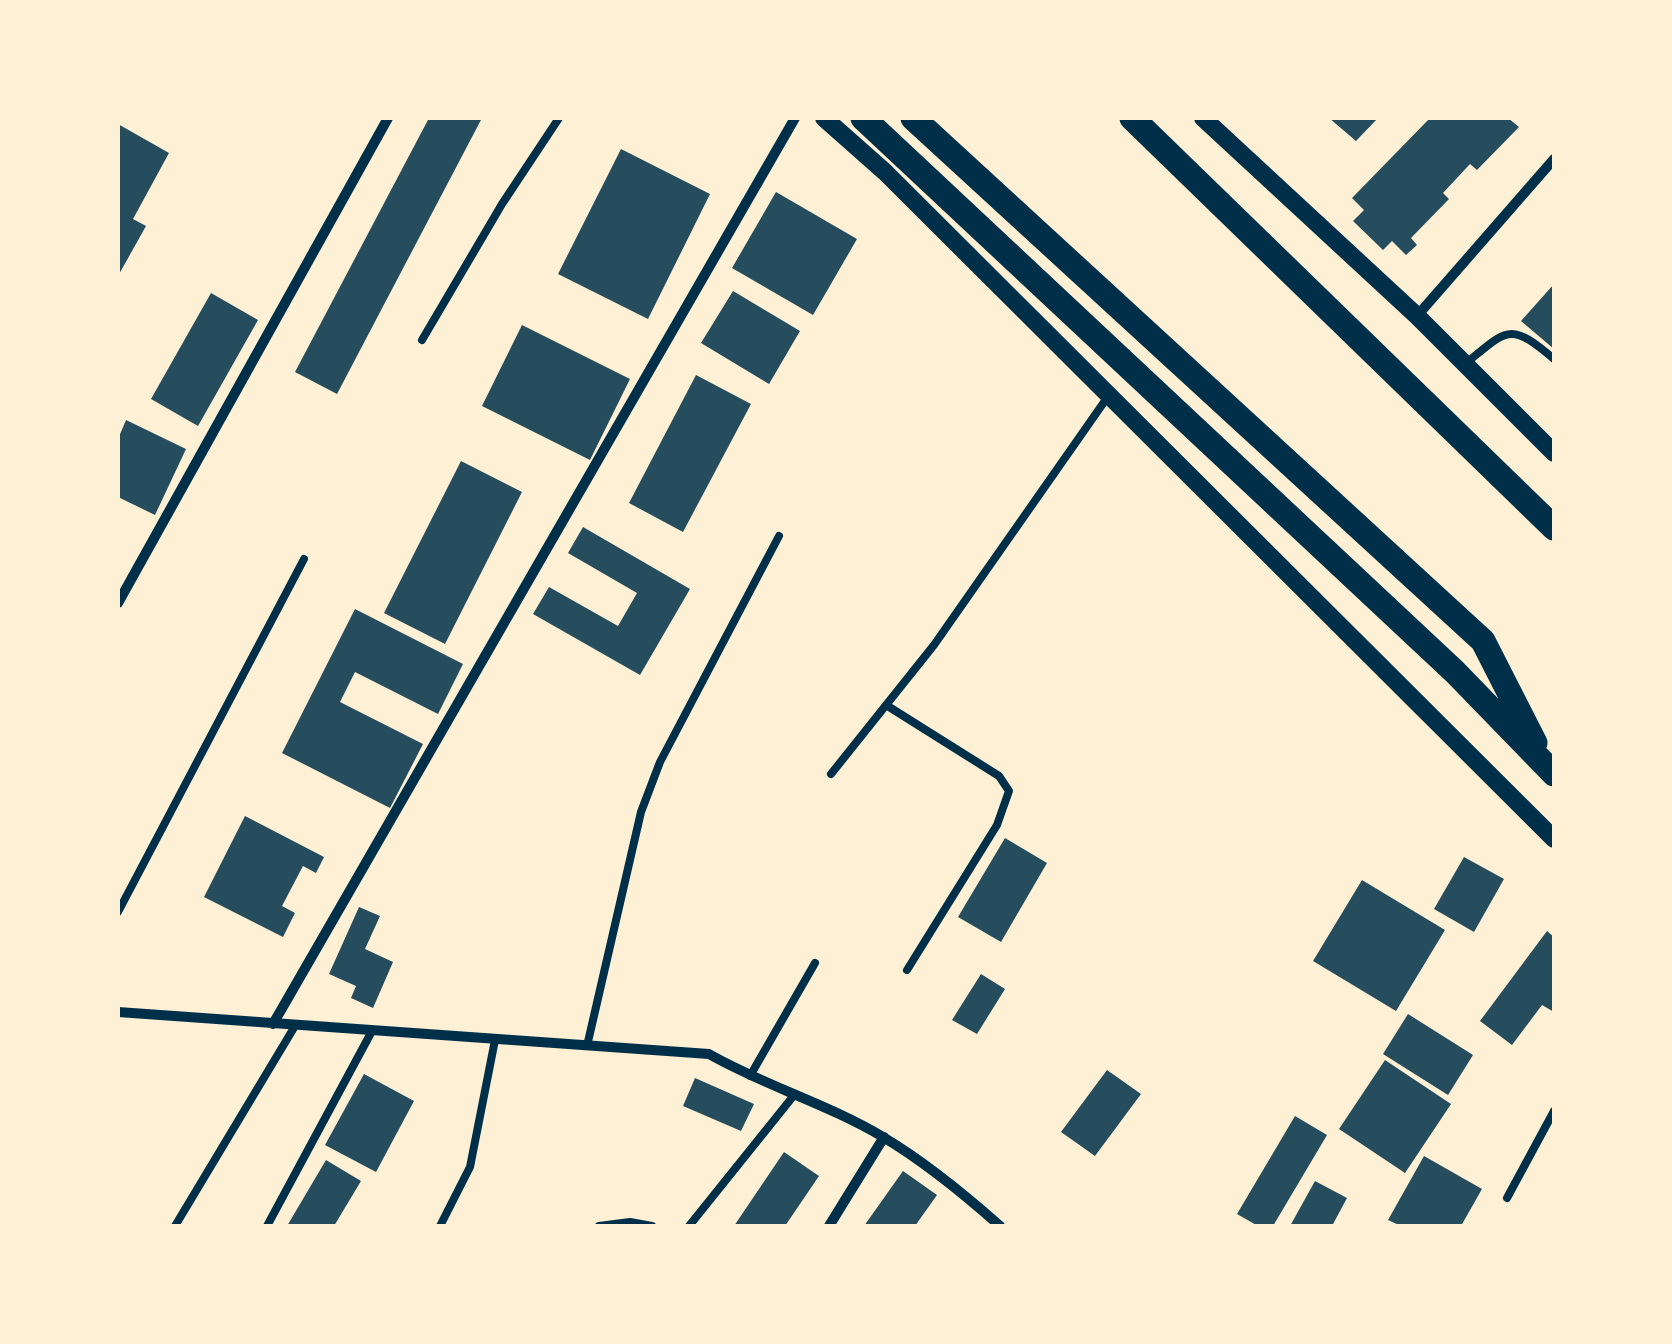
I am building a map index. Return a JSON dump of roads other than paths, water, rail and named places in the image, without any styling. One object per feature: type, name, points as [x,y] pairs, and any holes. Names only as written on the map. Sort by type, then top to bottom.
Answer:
[{"type":"main road","points":[[863,118],[1456,672],[1550,770]]},
{"type":"main road","points":[[913,118],[1482,641],[1550,770]]},
{"type":"main road","points":[[1132,118],[1554,528]]},
{"type":"street","points":[[118,603],[388,118]]},
{"type":"street","points":[[273,1024],[794,118]]},
{"type":"street","points":[[824,118],[885,172],[1554,839]]},
{"type":"street","points":[[1203,118],[1417,316],[1554,452]]},
{"type":"street","points":[[1417,316],[1554,159]]},
{"type":"street","points":[[119,1016],[709,1054],[749,1077],[796,1093],[884,1137],[969,1198],[1000,1226]]},
{"type":"street","points":[[829,1226],[884,1137]]},
{"type":"lane","points":[[422,340],[502,204],[560,118]]},
{"type":"lane","points":[[1465,364],[1500,336],[1515,332],[1554,359]]},
{"type":"lane","points":[[831,774],[934,645],[1109,395]]},
{"type":"lane","points":[[587,1046],[641,812],[654,778],[779,536]]},
{"type":"lane","points":[[118,912],[304,559]]},
{"type":"lane","points":[[886,704],[999,776],[1009,792],[997,825],[907,970]]},
{"type":"lane","points":[[749,1077],[815,963]]},
{"type":"lane","points":[[175,1226],[295,1026]]},
{"type":"lane","points":[[267,1226],[372,1032]]},
{"type":"lane","points":[[440,1226],[470,1167],[495,1040]]},
{"type":"lane","points":[[689,1226],[796,1093]]},
{"type":"lane","points":[[1507,1198],[1554,1111]]},
{"type":"lane","points":[[600,1226],[630,1222],[652,1226]]}]
